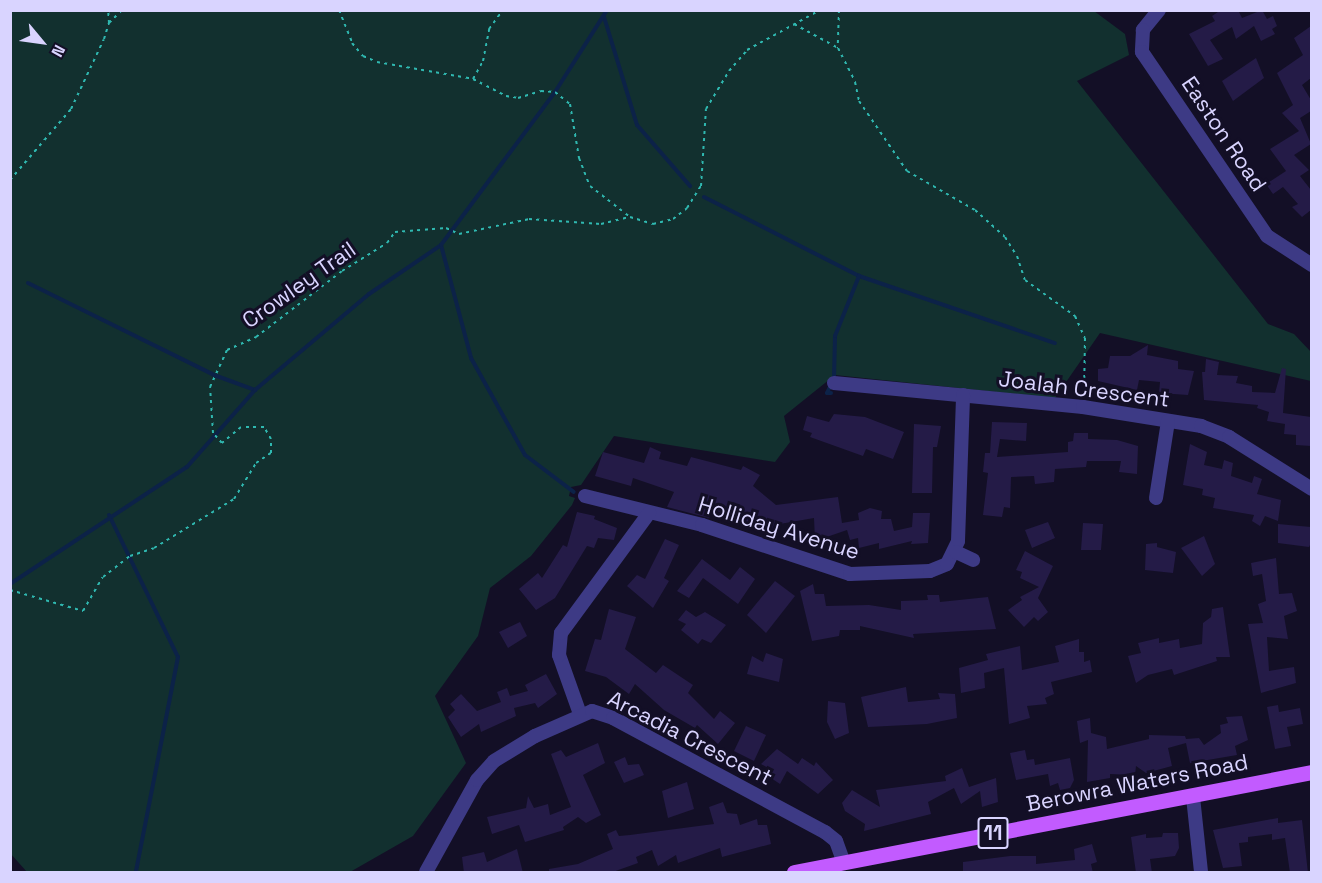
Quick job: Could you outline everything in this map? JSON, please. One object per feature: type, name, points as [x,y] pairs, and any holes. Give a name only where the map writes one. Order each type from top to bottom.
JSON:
[{"type":"main road","name":"Berowra Waters Road","points":[[794,873],[843,860],[1193,797],[1311,772]]},
{"type":"street","name":"Easton Road","points":[[1159,10],[1143,30],[1142,52],[1267,236],[1311,264]]},
{"type":"street","name":"Joalah Crescent","points":[[834,383],[1083,407],[1201,426],[1229,437],[1311,489]]},
{"type":"street","points":[[963,395],[956,552],[973,560]]},
{"type":"street","points":[[1156,498],[1168,421]]},
{"type":"street","name":"Holliday Avenue","points":[[585,496],[864,576],[930,571],[947,564],[956,552]]},
{"type":"street","points":[[580,714],[559,655],[561,633],[649,513]]},
{"type":"street","name":"Arcadia Crescent","points":[[426,873],[481,774],[501,755],[580,714],[604,713],[825,832],[836,841],[843,860]]},
{"type":"street","points":[[1193,797],[1201,873]]},
{"type":"path","points":[[108,10],[109,23]]},
{"type":"path","points":[[10,180],[71,110],[109,23],[122,10]]},
{"type":"path","points":[[339,10],[352,43],[363,56],[377,62],[473,79],[506,96],[518,98],[541,91],[555,92],[570,104],[579,158],[590,186],[630,217],[653,224],[673,219],[687,208],[701,186],[705,170],[706,109],[747,50],[820,10]]},
{"type":"path","points":[[473,79],[483,61],[489,29],[503,10]]},
{"type":"path","points":[[837,48],[839,10]]},
{"type":"path","points":[[794,24],[819,34],[837,48],[855,82],[858,101],[907,171],[975,210],[1005,237],[1017,256],[1025,280],[1075,316],[1085,338],[1083,407]]},
{"type":"path","name":"Crowley Trail","points":[[10,590],[83,611],[103,577],[130,556],[154,548],[234,499],[256,463],[271,453],[271,439],[264,427],[241,427],[222,443],[213,433],[210,387],[227,350],[256,337],[342,271],[387,243],[395,232],[446,228],[459,234],[529,219],[601,224],[630,217]]},
{"type":"green space","points":[[10,11],[1094,11],[1125,34],[1129,55],[1077,81],[1268,324],[1294,334],[1311,352],[1311,381],[1100,333],[1055,398],[835,375],[784,416],[790,442],[775,462],[614,436],[581,485],[571,487],[569,496],[575,498],[572,505],[531,556],[490,588],[478,636],[435,696],[466,763],[413,836],[350,872],[27,872],[10,853]]},
{"type":"building","points":[[1221,10],[1238,10],[1242,18],[1262,10],[1267,19],[1273,16],[1277,26],[1272,29],[1275,34],[1261,41],[1254,26],[1236,39],[1232,27],[1210,40],[1223,59],[1208,66],[1189,34],[1215,21],[1212,16]]},
{"type":"building","points":[[1311,26],[1311,78],[1302,85],[1311,100],[1311,111],[1300,118],[1311,144],[1294,155],[1309,170],[1300,176],[1311,190],[1311,210],[1302,217],[1292,207],[1298,204],[1283,187],[1273,194],[1266,184],[1286,171],[1270,149],[1299,131],[1282,113],[1293,105],[1277,73],[1303,55],[1294,38]]},
{"type":"building","points":[[1256,58],[1264,78],[1233,101],[1222,81]]},
{"type":"building","points":[[1148,345],[1147,355],[1178,361],[1178,369],[1194,371],[1188,395],[1159,393],[1160,382],[1139,380],[1137,390],[1098,381],[1098,369],[1108,368],[1110,356],[1130,356]]},
{"type":"building","points":[[1206,359],[1219,362],[1217,375],[1238,376],[1236,383],[1252,386],[1252,392],[1275,393],[1282,368],[1286,369],[1283,413],[1311,417],[1311,446],[1296,445],[1296,435],[1284,434],[1285,424],[1267,421],[1269,412],[1257,408],[1258,405],[1204,400],[1202,372],[1205,372]]},
{"type":"building","points":[[834,414],[865,417],[904,432],[893,459],[866,449],[863,456],[810,437],[812,433],[803,430],[807,416],[829,422]]},
{"type":"building","points":[[992,422],[1027,423],[1026,441],[1000,439],[997,457],[1068,452],[1068,442],[1073,441],[1074,433],[1088,433],[1088,439],[1117,440],[1138,446],[1137,474],[1119,472],[1121,461],[1087,461],[1086,467],[1055,469],[1054,482],[1035,484],[1034,476],[1011,477],[1010,508],[1004,507],[1002,517],[983,515],[988,473],[983,472],[985,453],[990,453]]},
{"type":"building","points":[[914,424],[941,426],[937,447],[933,447],[932,493],[912,493]]},
{"type":"building","points":[[1190,444],[1207,452],[1204,465],[1222,469],[1224,460],[1233,463],[1231,476],[1252,483],[1254,476],[1262,479],[1257,494],[1281,500],[1278,521],[1265,516],[1260,526],[1252,521],[1254,515],[1213,508],[1215,498],[1202,495],[1203,489],[1183,485]]},
{"type":"building","points":[[650,447],[661,452],[659,459],[687,466],[691,457],[741,470],[743,466],[760,475],[753,486],[776,505],[838,497],[842,523],[859,520],[858,513],[870,508],[882,511],[881,519],[891,519],[894,531],[912,527],[913,513],[930,513],[928,543],[911,544],[912,541],[879,549],[879,543],[859,548],[858,538],[850,540],[847,530],[815,541],[814,518],[774,525],[770,533],[715,510],[709,518],[667,507],[674,492],[633,478],[631,486],[595,476],[603,452],[644,463]]},
{"type":"building","points":[[577,512],[595,516],[594,519],[617,528],[614,540],[598,538],[594,548],[587,546],[555,598],[536,610],[519,589],[538,573],[542,578],[563,545],[567,547]]},
{"type":"building","points":[[1048,522],[1055,538],[1032,548],[1025,530]]},
{"type":"building","points":[[1083,523],[1103,524],[1101,550],[1081,550]]},
{"type":"building","points":[[1278,524],[1311,527],[1309,547],[1278,543]]},
{"type":"building","points":[[1204,536],[1215,564],[1202,576],[1181,548]]},
{"type":"building","points":[[665,539],[679,545],[664,578],[669,581],[653,608],[627,586],[637,575],[645,579]]},
{"type":"building","points":[[1157,543],[1157,547],[1176,552],[1173,573],[1145,570],[1146,544]]},
{"type":"building","points":[[1025,551],[1053,566],[1038,598],[1048,612],[1038,621],[1034,617],[1024,627],[1008,610],[1022,600],[1020,597],[1039,587],[1020,578],[1022,572],[1016,570]]},
{"type":"building","points":[[1276,558],[1279,594],[1292,593],[1297,611],[1284,616],[1288,639],[1267,637],[1269,671],[1294,667],[1296,683],[1261,693],[1248,624],[1263,623],[1258,604],[1266,601],[1262,574],[1253,576],[1251,563]]},
{"type":"building","points":[[702,559],[730,580],[740,567],[755,579],[738,604],[703,578],[689,598],[677,591]]},
{"type":"building","points":[[775,581],[795,596],[766,633],[747,615]]},
{"type":"building","points":[[813,584],[815,594],[824,594],[826,606],[869,605],[901,610],[901,601],[928,600],[927,595],[939,595],[940,602],[988,597],[996,629],[913,634],[914,638],[860,626],[860,630],[840,630],[839,636],[812,641],[800,591]]},
{"type":"building","points":[[1223,607],[1230,657],[1216,657],[1217,661],[1174,675],[1172,669],[1148,675],[1136,683],[1128,656],[1141,653],[1138,643],[1159,638],[1159,643],[1179,639],[1180,648],[1202,644],[1203,623],[1211,617],[1212,609]]},
{"type":"building","points":[[609,609],[636,617],[625,649],[656,673],[663,665],[693,685],[688,693],[714,719],[720,711],[735,723],[718,744],[697,725],[695,728],[664,710],[635,684],[629,694],[606,677],[585,671],[595,639],[601,640]]},
{"type":"building","points":[[686,610],[696,617],[705,612],[726,625],[711,643],[702,639],[698,644],[681,630],[686,624],[678,620]]},
{"type":"building","points":[[520,622],[527,636],[508,648],[499,632]]},
{"type":"building","points":[[1079,639],[1079,652],[1084,652],[1084,662],[1090,660],[1092,672],[1051,682],[1054,694],[1045,698],[1047,704],[1027,706],[1030,718],[1009,724],[1004,668],[984,673],[985,688],[961,693],[959,668],[988,660],[986,654],[1020,646],[1022,670],[1059,662],[1055,646]]},
{"type":"building","points":[[766,653],[783,659],[779,682],[747,674],[752,656],[763,662]]},
{"type":"building","points":[[546,674],[557,694],[538,708],[535,703],[514,708],[516,716],[481,732],[479,724],[461,737],[448,717],[455,710],[450,704],[461,694],[477,711],[501,702],[497,692],[507,688],[510,696],[528,691],[525,685]]},
{"type":"building","points":[[906,687],[908,702],[940,699],[938,693],[955,694],[957,718],[927,724],[868,727],[861,697]]},
{"type":"building","points":[[828,701],[845,703],[849,733],[835,739],[827,722]]},
{"type":"building","points":[[1278,705],[1279,712],[1300,708],[1303,724],[1287,727],[1291,746],[1275,749],[1267,707]]},
{"type":"building","points":[[1242,716],[1248,740],[1235,746],[1237,755],[1190,763],[1186,743],[1168,748],[1172,766],[1146,773],[1136,766],[1135,775],[1110,774],[1110,778],[1087,782],[1088,740],[1080,743],[1077,721],[1090,718],[1091,733],[1106,737],[1107,749],[1149,739],[1149,735],[1199,738],[1204,745],[1221,733],[1220,725],[1228,723],[1226,717]]},
{"type":"building","points":[[746,726],[766,735],[754,761],[734,751]]},
{"type":"building","points":[[598,743],[605,763],[583,775],[601,815],[586,823],[578,817],[563,827],[564,830],[525,842],[519,825],[492,834],[487,817],[526,808],[528,796],[534,808],[548,804],[550,815],[571,807],[551,754],[561,750],[566,757]]},
{"type":"building","points":[[777,749],[798,764],[802,758],[814,766],[816,762],[833,780],[818,794],[787,771],[780,784],[765,774],[770,769],[761,764]]},
{"type":"building","points":[[1025,750],[1027,760],[1034,759],[1035,765],[1070,758],[1074,780],[1070,788],[1060,790],[1058,783],[1050,786],[1048,774],[1016,780],[1010,753]]},
{"type":"building","points":[[625,757],[628,765],[639,764],[644,775],[624,783],[614,762]]},
{"type":"building","points":[[962,768],[969,787],[996,778],[998,802],[982,807],[980,791],[961,804],[954,788],[928,802],[931,814],[864,831],[865,824],[845,811],[842,803],[852,790],[880,807],[876,790],[946,781],[945,776]]},
{"type":"building","points":[[687,782],[694,809],[668,818],[662,791]]},
{"type":"building","points":[[723,802],[727,813],[737,814],[740,825],[757,819],[758,825],[767,825],[771,844],[722,857],[720,848],[678,863],[676,855],[658,866],[652,850],[636,857],[638,863],[610,873],[549,873],[549,869],[578,864],[613,849],[607,834],[616,830],[619,836],[714,824],[709,807]]},
{"type":"building","points":[[1278,818],[1278,823],[1302,820],[1308,873],[1290,873],[1285,838],[1272,840],[1272,834],[1248,837],[1248,842],[1239,843],[1242,866],[1223,868],[1213,830]]},
{"type":"building","points":[[1163,833],[1178,833],[1179,848],[1175,856],[1150,859],[1152,873],[1136,873],[1131,837],[1146,834],[1146,838],[1162,837]]},
{"type":"building","points":[[1092,844],[1097,862],[1091,864],[1093,873],[963,873],[963,862],[1010,856],[1036,856],[1036,864],[1075,860],[1074,849]]},
{"type":"building","points":[[517,849],[523,873],[464,873],[462,857],[484,852],[487,862]]},
{"type":"waterway","points":[[10,584],[187,467],[255,390],[369,294],[441,245],[555,92],[607,10]]},
{"type":"waterway","points":[[604,17],[637,125],[690,186]]},
{"type":"waterway","points":[[704,197],[859,276],[1055,343]]},
{"type":"waterway","points":[[441,245],[471,358],[525,455],[574,492]]},
{"type":"waterway","points":[[831,393],[827,393],[834,378],[835,336],[859,276]]},
{"type":"waterway","points":[[28,283],[214,375],[255,390]]},
{"type":"waterway","points":[[109,515],[178,657],[136,872]]}]
